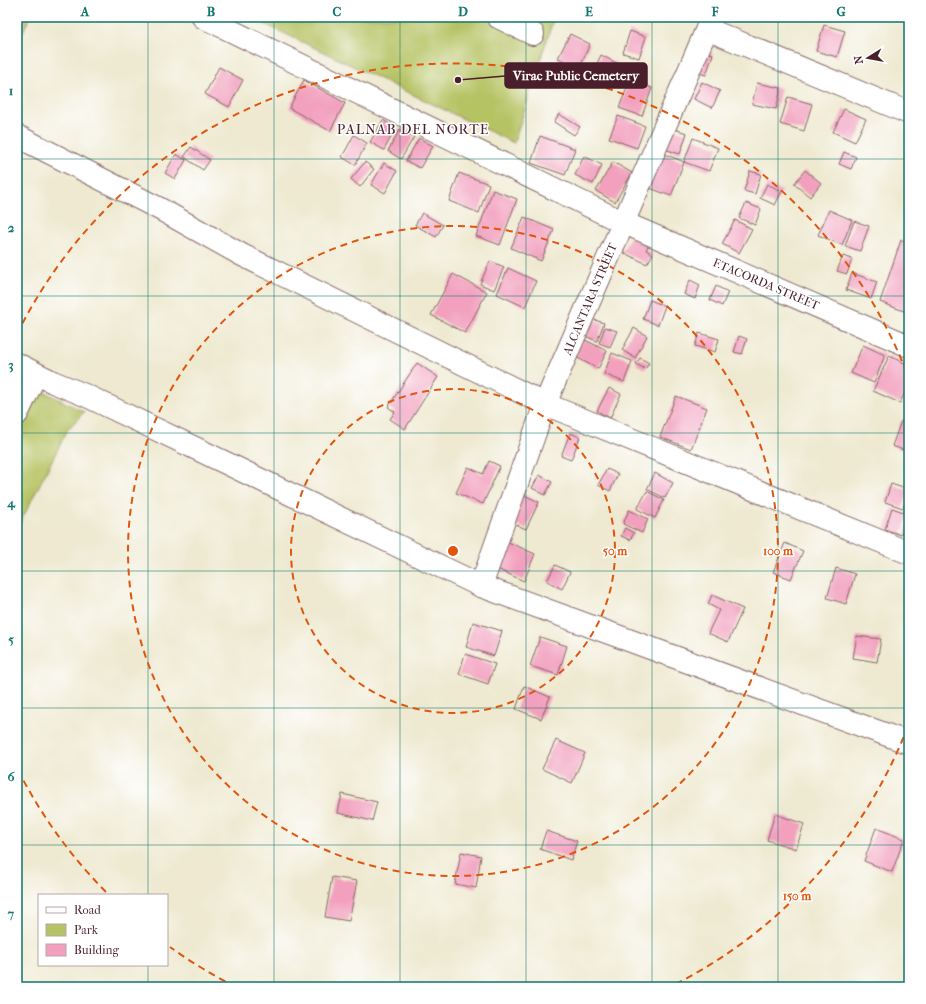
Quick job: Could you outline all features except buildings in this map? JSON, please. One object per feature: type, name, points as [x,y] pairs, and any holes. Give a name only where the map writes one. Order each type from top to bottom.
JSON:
[{"type":"street","name":"F.TACORDA STREET","points":[[203,17],[622,222],[909,346]]},
{"type":"street","points":[[498,17],[533,34]]},
{"type":"street","name":"ALCANTARA STREET","points":[[482,586],[545,404],[622,222],[710,23]]},
{"type":"street","points":[[710,23],[909,113]]},
{"type":"street","points":[[17,136],[160,209],[242,256],[545,404],[909,553]]},
{"type":"street","points":[[17,414],[27,369],[87,396],[482,586],[909,743]]},
{"type":"green space","points":[[17,17],[30,17],[17,45]]},
{"type":"green space","points":[[250,17],[554,17],[514,143]]},
{"type":"green space","points":[[17,378],[84,412],[68,429],[17,529]]},
{"type":"place","name":"Virac Public Cemetery","points":[[458,80]]},
{"type":"district","name":"PALNAB DEL NORTE","points":[[413,129]]}]
